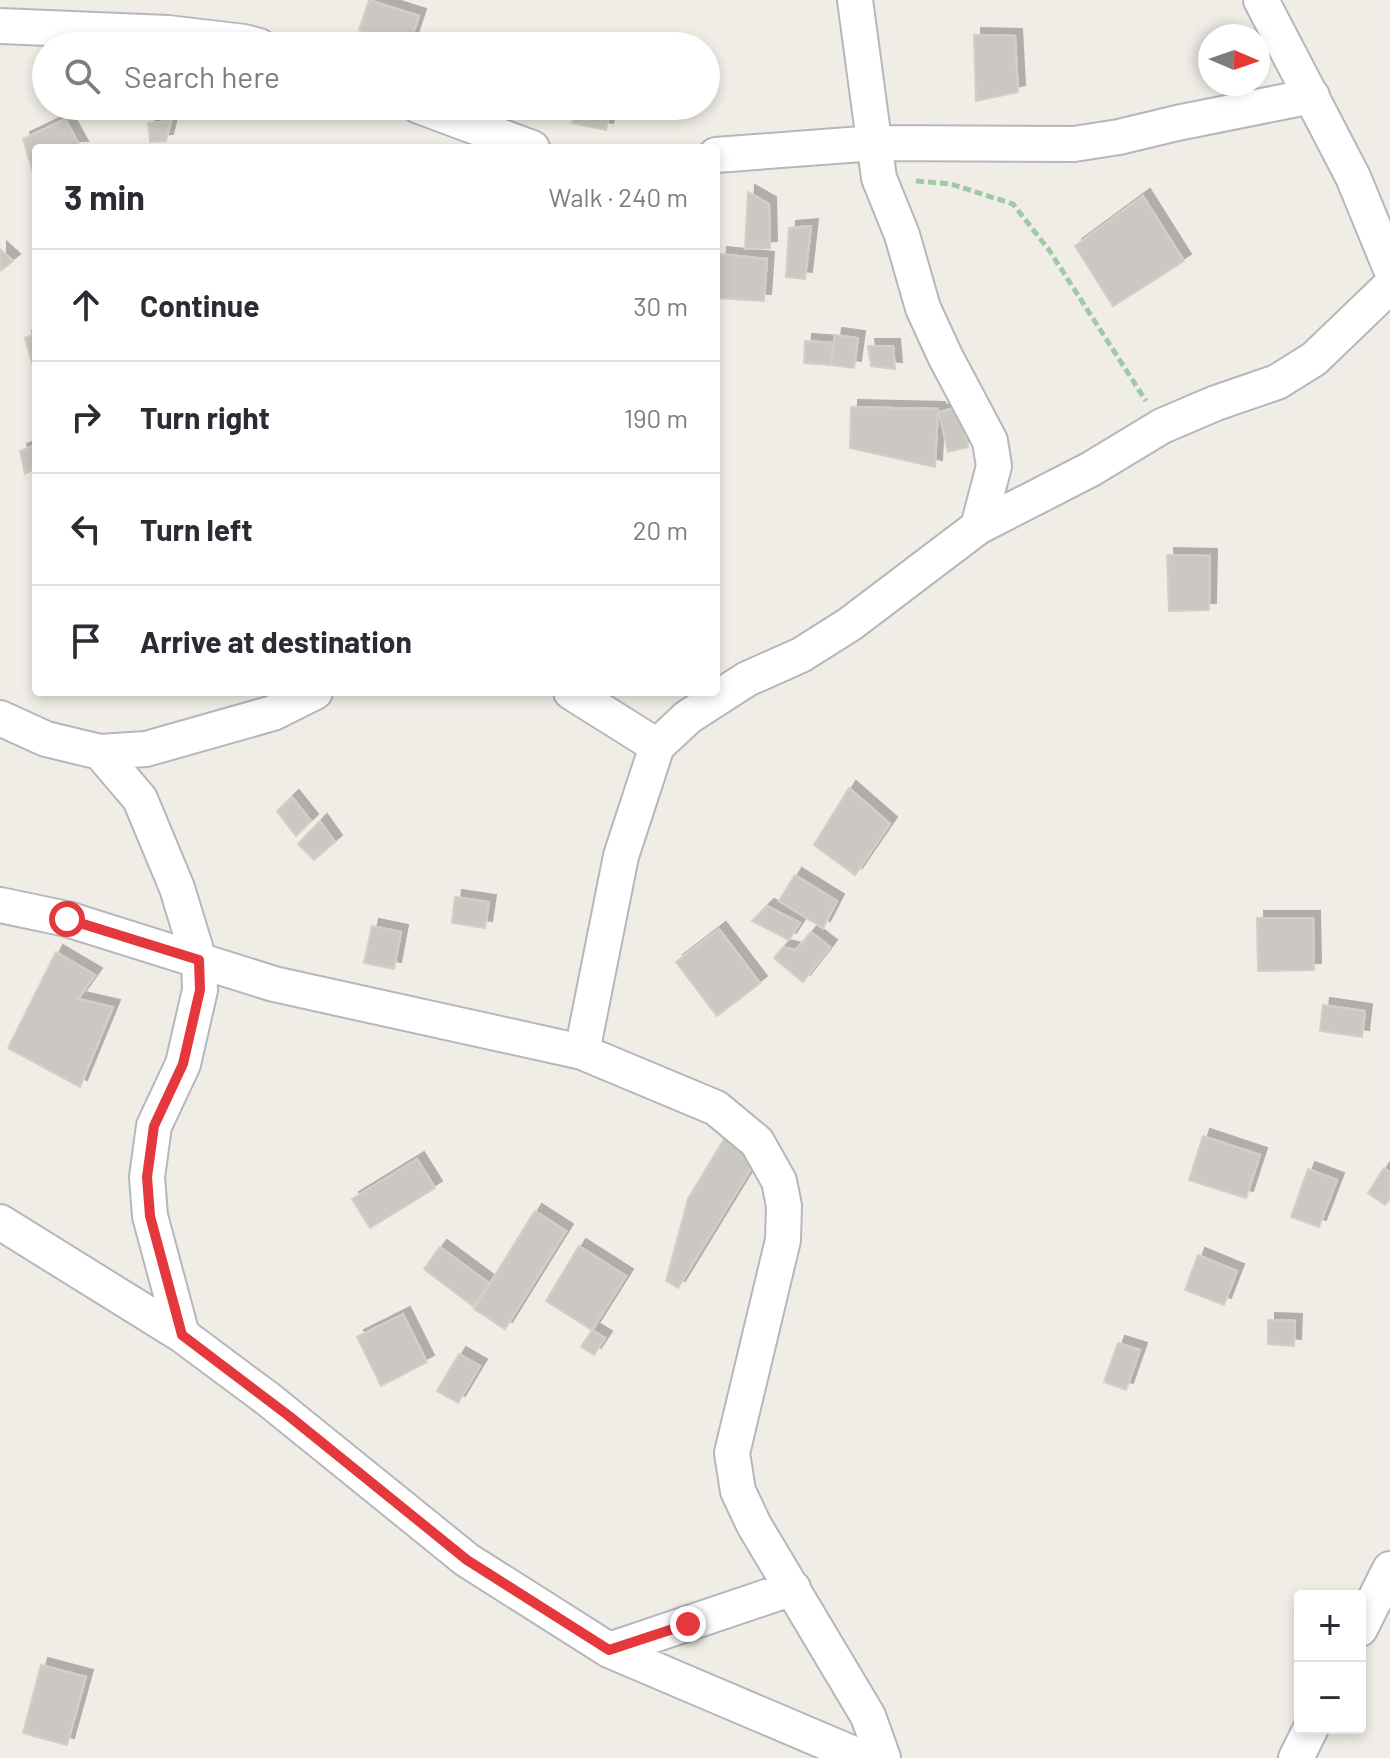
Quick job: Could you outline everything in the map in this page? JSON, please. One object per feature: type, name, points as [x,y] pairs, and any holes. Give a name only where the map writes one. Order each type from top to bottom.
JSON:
[{"type":"street","points":[[855,0],[879,178],[902,235],[923,308],[990,441],[994,466],[978,527]]},
{"type":"street","points":[[1261,0],[1353,177],[1390,267]]},
{"type":"street","points":[[0,26],[35,14],[161,32]]},
{"type":"street","points":[[720,155],[875,143],[1074,144],[1312,96]]},
{"type":"street","points":[[457,120],[521,144]]},
{"type":"street","points":[[582,1052],[621,856],[657,746],[688,717],[747,679],[801,655],[850,624],[978,527],[1091,469],[1162,426],[1277,382],[1314,359],[1390,286]]},
{"type":"street","points":[[0,718],[46,739],[100,752],[146,749],[273,713],[307,696]]},
{"type":"street","points":[[577,696],[657,746]]},
{"type":"street","points":[[100,752],[140,799],[177,888],[199,960],[200,990],[183,1064],[154,1126],[147,1177],[150,1216],[182,1335]]},
{"type":"street","points":[[0,905],[67,919],[274,984],[582,1052],[716,1108],[757,1142],[779,1181],[784,1206],[783,1240],[732,1453],[738,1491],[754,1525],[868,1716],[883,1758]]},
{"type":"street","points":[[0,1222],[182,1335],[268,1399],[467,1560],[609,1650],[863,1758]]},
{"type":"street","points":[[1366,1617],[1390,1569]]},
{"type":"street","points":[[609,1650],[793,1588]]},
{"type":"street","points":[[1296,1758],[1308,1734]]},
{"type":"path","points":[[879,178],[951,184],[1013,204],[1049,250],[1162,426]]},
{"type":"building","points":[[369,0],[419,16],[414,32],[359,30]]},
{"type":"building","points":[[974,35],[1015,36],[1018,92],[976,101]]},
{"type":"building","points":[[66,120],[79,144],[32,144],[32,169],[23,139]]},
{"type":"building","points":[[573,120],[608,120],[606,130],[572,123]]},
{"type":"building","points":[[171,121],[166,141],[150,142],[148,123]]},
{"type":"building","points":[[748,192],[769,204],[770,248],[745,249]]},
{"type":"building","points":[[1143,196],[1184,261],[1113,306],[1075,246]]},
{"type":"building","points":[[811,226],[805,279],[786,277],[789,228]]},
{"type":"building","points":[[0,249],[13,261],[0,271]]},
{"type":"building","points":[[720,254],[767,259],[764,301],[720,298]]},
{"type":"building","points":[[32,335],[32,362],[25,338]]},
{"type":"building","points":[[835,335],[858,338],[854,368],[831,365]]},
{"type":"building","points":[[805,341],[833,343],[831,365],[804,363]]},
{"type":"building","points":[[868,346],[893,346],[895,369],[871,366]]},
{"type":"building","points":[[851,407],[938,409],[935,467],[850,448]]},
{"type":"building","points":[[959,407],[968,447],[948,452],[939,412]]},
{"type":"building","points":[[32,446],[32,470],[25,474],[20,451]]},
{"type":"building","points":[[1167,555],[1210,556],[1209,610],[1169,611]]},
{"type":"building","points":[[849,788],[890,824],[855,875],[814,845]]},
{"type":"building","points":[[292,797],[311,821],[296,836],[277,811]]},
{"type":"building","points":[[320,821],[335,842],[314,860],[298,844]]},
{"type":"building","points":[[795,875],[837,901],[823,928],[779,901]]},
{"type":"building","points":[[455,897],[489,902],[485,928],[452,923]]},
{"type":"building","points":[[767,906],[800,923],[789,940],[752,921]]},
{"type":"building","points":[[1257,918],[1313,918],[1314,970],[1258,971]]},
{"type":"building","points":[[372,926],[401,932],[394,969],[364,963]]},
{"type":"building","points":[[719,929],[760,983],[717,1016],[676,962]]},
{"type":"building","points":[[811,932],[830,947],[803,982],[774,958],[783,947],[796,950]]},
{"type":"building","points":[[56,952],[95,975],[78,999],[113,1007],[80,1087],[8,1048]]},
{"type":"building","points":[[1323,1005],[1365,1011],[1362,1037],[1320,1031]]},
{"type":"building","points":[[726,1136],[758,1157],[678,1288],[666,1281],[688,1199]]},
{"type":"building","points":[[1203,1136],[1260,1155],[1246,1198],[1189,1180]]},
{"type":"building","points":[[417,1159],[435,1188],[370,1228],[352,1199]]},
{"type":"building","points":[[1384,1168],[1390,1172],[1390,1199],[1385,1205],[1368,1193]]},
{"type":"building","points":[[1308,1169],[1337,1180],[1319,1227],[1291,1217]]},
{"type":"building","points":[[535,1211],[566,1231],[505,1329],[474,1309]]},
{"type":"building","points":[[579,1246],[626,1276],[592,1330],[546,1301]]},
{"type":"building","points":[[440,1247],[490,1284],[473,1306],[424,1269]]},
{"type":"building","points":[[1198,1255],[1237,1271],[1224,1305],[1185,1290]]},
{"type":"building","points":[[403,1314],[427,1362],[381,1386],[357,1337]]},
{"type":"building","points":[[1268,1320],[1295,1321],[1294,1346],[1268,1344]]},
{"type":"building","points":[[592,1330],[605,1338],[594,1355],[581,1347]]},
{"type":"building","points":[[1118,1343],[1140,1350],[1126,1390],[1104,1382]]},
{"type":"building","points":[[459,1354],[480,1366],[458,1403],[437,1391]]},
{"type":"building","points":[[41,1665],[86,1677],[67,1745],[23,1733]]},
{"type":"route","points":[[67,919],[199,960],[200,990],[183,1064],[163,1101],[154,1126],[147,1177],[150,1216],[182,1335],[375,1483],[467,1560],[609,1650],[688,1624]]}]
